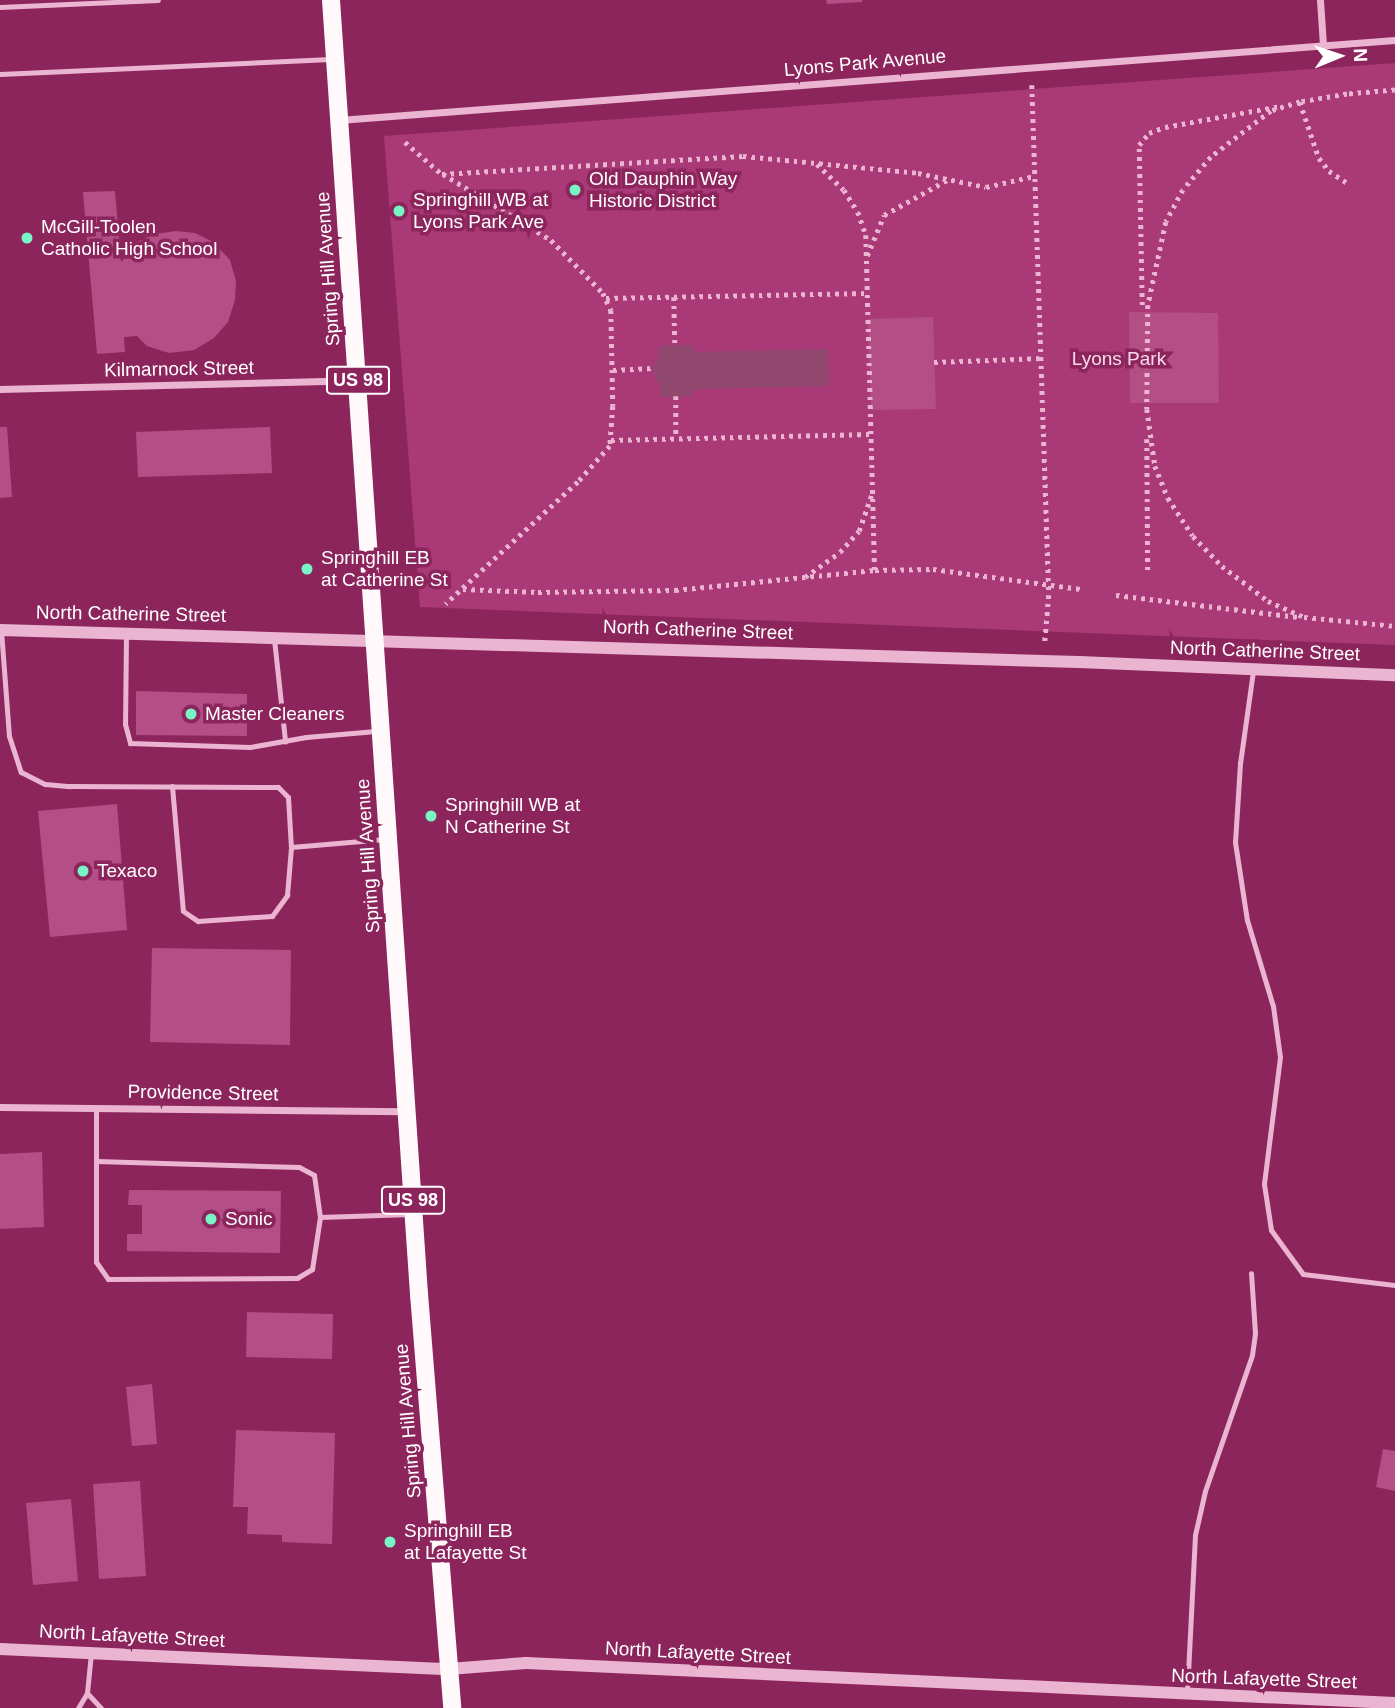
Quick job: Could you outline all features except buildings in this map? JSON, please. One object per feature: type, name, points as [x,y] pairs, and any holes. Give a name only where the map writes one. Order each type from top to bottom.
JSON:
[{"type":"main road","name":"Spring Hill Avenue","points":[[331,0],[406,1111],[452,1708]]},
{"type":"street","points":[[1320,0],[1323,45]]},
{"type":"street","name":"Lyons Park Avenue","points":[[338,121],[1395,40]]},
{"type":"street","name":"Kilmarnock Street","points":[[0,389],[358,380]]},
{"type":"street","name":"North Catherine Street","points":[[0,630],[374,639],[1395,675]]},
{"type":"street","name":"Providence Street","points":[[0,1107],[406,1111]]},
{"type":"street","name":"North Lafayette Street","points":[[0,1649],[449,1670],[526,1663],[1187,1696],[1395,1703]]},
{"type":"lane","points":[[0,7],[158,0]]},
{"type":"lane","points":[[0,74],[334,58]]},
{"type":"lane","points":[[0,630],[9,736],[21,772],[44,784],[172,786],[278,788],[288,797],[291,848],[288,895],[272,916],[198,921],[183,911],[172,786]]},
{"type":"lane","points":[[126,634],[125,724],[130,743],[250,747],[380,730]]},
{"type":"lane","points":[[274,637],[285,741]]},
{"type":"lane","points":[[1253,671],[1240,762],[1235,842],[1247,920],[1273,1006],[1280,1057],[1264,1184],[1271,1230],[1303,1274],[1395,1285]]},
{"type":"lane","points":[[291,848],[387,838]]},
{"type":"lane","points":[[96,1108],[96,1161],[96,1262],[108,1279],[297,1278],[312,1269],[320,1217],[314,1175],[299,1167],[96,1161]]},
{"type":"lane","points":[[320,1217],[414,1214]]},
{"type":"lane","points":[[1187,1696],[1195,1535],[1205,1491],[1252,1355],[1255,1333],[1251,1273]]},
{"type":"lane","points":[[78,1708],[87,1693],[91,1653]]},
{"type":"lane","points":[[87,1693],[101,1708]]},
{"type":"path","points":[[1032,89],[1049,584],[1043,661]]},
{"type":"path","points":[[1142,305],[1139,145],[1149,133],[1165,127],[1300,102],[1395,90]]},
{"type":"path","points":[[1300,102],[1319,158],[1329,171],[1349,184]]},
{"type":"path","points":[[1147,574],[1148,305],[1166,222],[1182,190],[1211,157],[1271,111],[1300,102]]},
{"type":"path","points":[[405,142],[442,174],[551,240],[585,272],[606,298],[611,310],[613,370],[610,446],[578,482],[446,604]]},
{"type":"path","points":[[442,174],[579,168],[721,156],[785,158],[918,173],[986,187],[1035,176]]},
{"type":"path","points":[[816,163],[832,175],[858,212],[866,235],[875,570]]},
{"type":"path","points":[[866,257],[884,215],[947,180]]},
{"type":"path","points":[[606,298],[868,293]]},
{"type":"path","points":[[674,297],[675,346]]},
{"type":"path","points":[[934,362],[1042,358]]},
{"type":"path","points":[[613,370],[653,368]]},
{"type":"path","points":[[676,396],[676,438]]},
{"type":"path","points":[[1147,428],[1155,466],[1168,498],[1193,536],[1222,566],[1268,601],[1304,617]]},
{"type":"path","points":[[611,440],[871,434]]},
{"type":"path","points":[[805,578],[840,552],[859,531],[873,492]]},
{"type":"path","points":[[463,589],[635,592],[875,570],[933,569],[1081,589]]},
{"type":"path","points":[[1116,595],[1395,626]]},
{"type":"green space","name":"Lyons Park","points":[[1395,63],[1395,645],[420,607],[384,136]]},
{"type":"shaded area","points":[[693,345],[694,352],[828,349],[829,386],[694,389],[693,396],[660,397],[660,384],[655,379],[653,366],[659,358],[659,346]]},
{"type":"place","name":"Old Dauphin Way Historic District","points":[[575,190]]},
{"type":"place","name":"Springhill WB at Lyons Park Ave","points":[[399,211]]},
{"type":"place","name":"McGill-Toolen Catholic High School","points":[[27,238]]},
{"type":"place","name":"Springhill EB at Catherine St","points":[[307,569]]},
{"type":"place","name":"Master Cleaners","points":[[191,714]]},
{"type":"place","name":"Springhill WB at N Catherine St","points":[[431,816]]},
{"type":"place","name":"Texaco","points":[[83,871]]},
{"type":"place","name":"Sonic","points":[[211,1219]]},
{"type":"place","name":"Springhill EB at Lafayette St","points":[[390,1542]]}]
